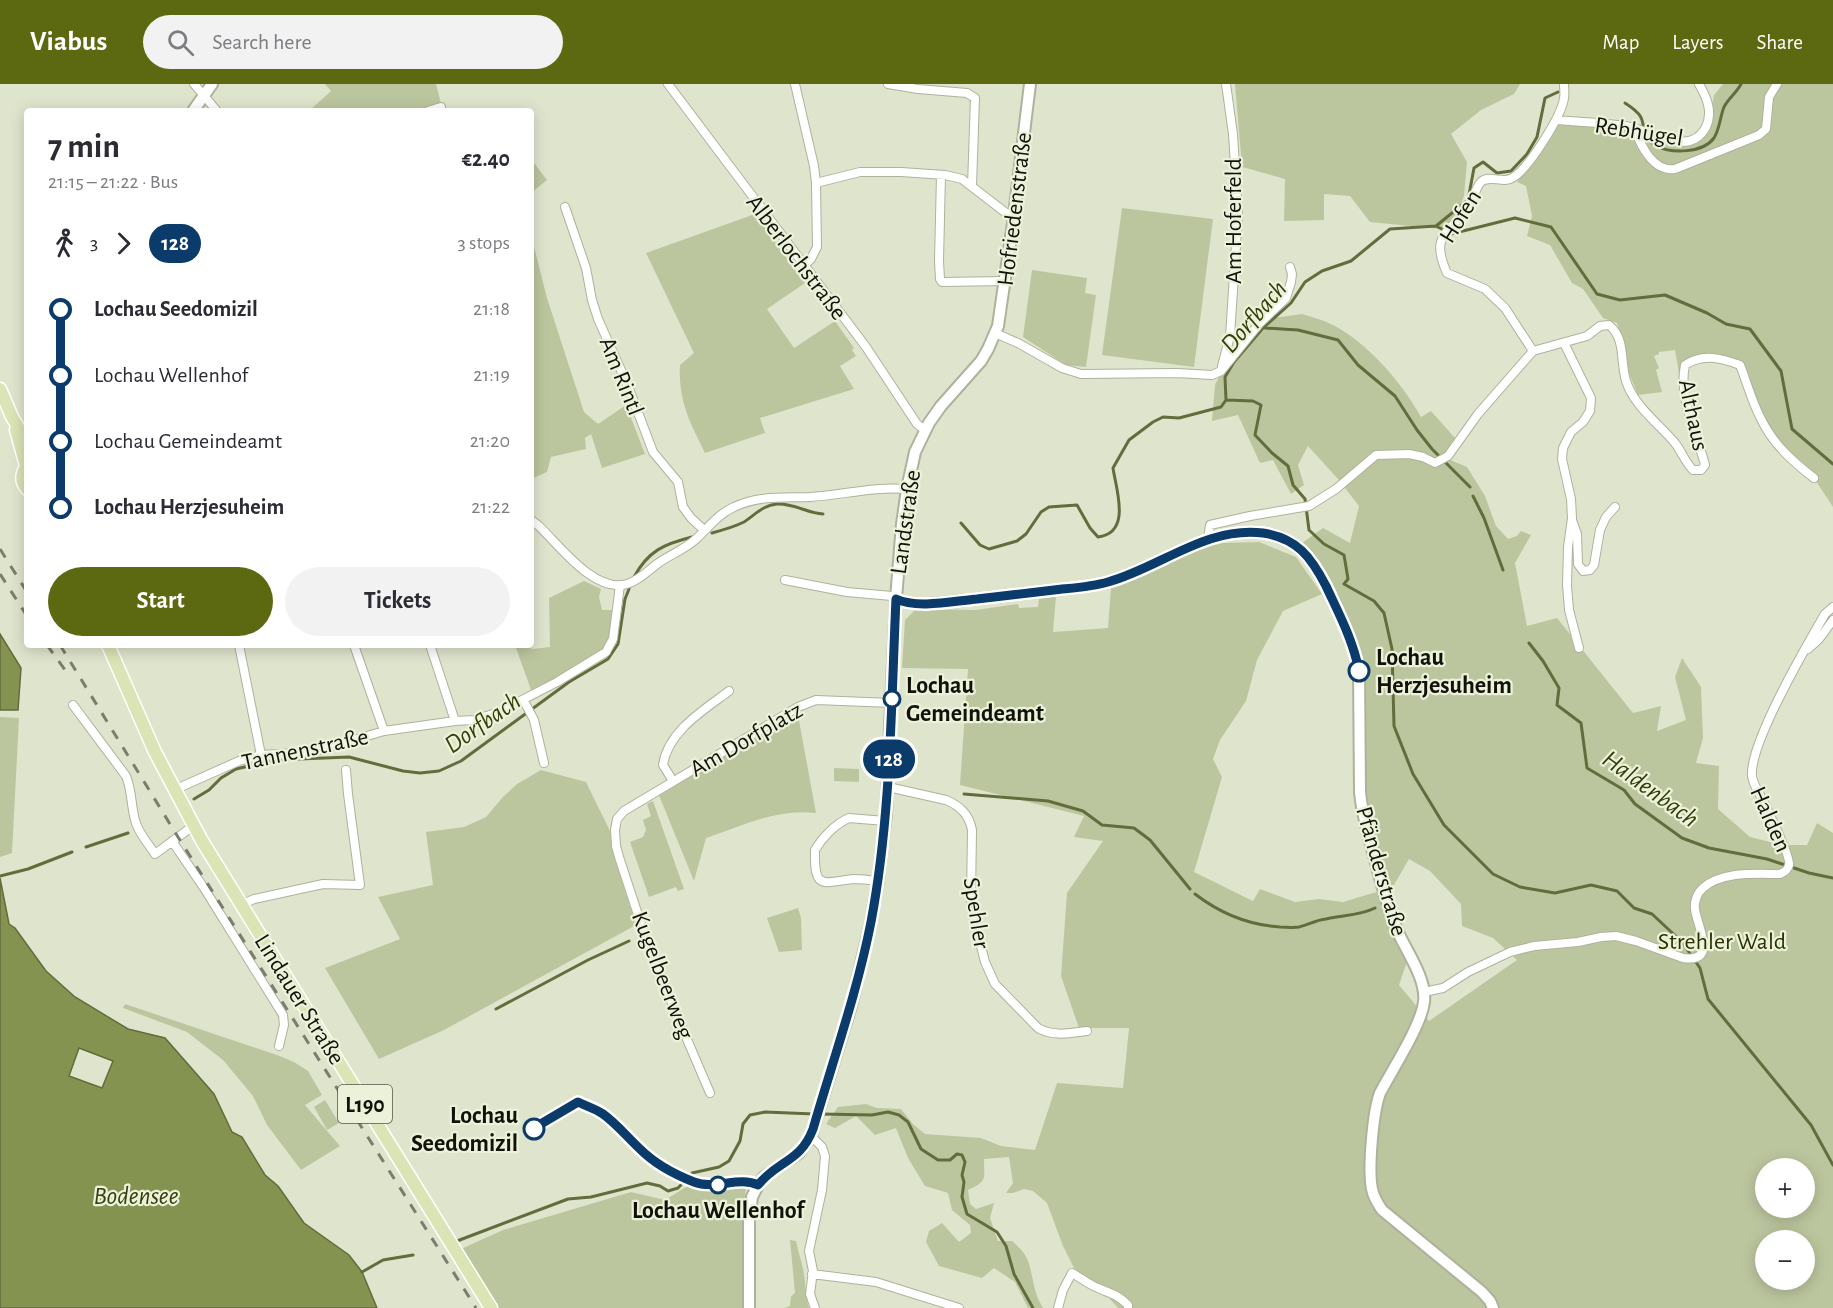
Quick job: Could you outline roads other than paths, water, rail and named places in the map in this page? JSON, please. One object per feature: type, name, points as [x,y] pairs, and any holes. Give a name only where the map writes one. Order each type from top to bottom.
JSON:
[{"type":"main road","points":[[0,389],[12,417],[24,459]]},
{"type":"main road","points":[[12,417],[24,437]]},
{"type":"main road","name":"Lindauer Straße","points":[[109,648],[155,752],[193,826],[490,1308]]},
{"type":"street","points":[[194,84],[214,108]]},
{"type":"street","points":[[195,108],[212,84]]},
{"type":"street","name":"Alberlochstraße","points":[[668,84],[866,347],[917,424],[925,430]]},
{"type":"street","points":[[795,84],[816,183],[817,247],[811,259],[804,266]]},
{"type":"street","points":[[888,84],[968,93],[975,98],[972,186]]},
{"type":"street","name":"Hofriedenstraße","points":[[962,383],[981,361],[995,333],[1000,314],[1030,84]]},
{"type":"street","name":"Am Hoferfeld","points":[[1221,371],[1230,336],[1238,214],[1233,134],[1226,84]]},
{"type":"street","name":"Hofen","points":[[1533,351],[1505,308],[1492,295],[1485,289],[1447,273],[1439,249],[1443,235],[1472,203],[1482,182],[1487,179],[1504,181],[1521,172],[1557,120],[1564,98],[1564,84]]},
{"type":"street","name":"Rebhügel","points":[[1557,120],[1642,130],[1679,142],[1688,141],[1696,138],[1704,130],[1710,113],[1706,96],[1699,84]]},
{"type":"street","points":[[1642,130],[1639,142],[1654,162],[1663,169],[1675,169],[1759,135],[1766,129],[1768,97],[1777,84]]},
{"type":"street","points":[[816,183],[860,172],[941,175],[962,179],[1006,213],[1014,214]]},
{"type":"street","points":[[941,175],[940,279],[942,282],[1005,281]]},
{"type":"street","name":"Am Rintl","points":[[566,207],[586,268],[598,319],[628,386],[653,452],[678,482],[683,507],[691,519],[704,530]]},
{"type":"street","points":[[995,333],[1062,368],[1081,374],[1212,375],[1221,371],[1259,324],[1286,298],[1291,282],[1290,267]]},
{"type":"street","name":"Althaus","points":[[1533,351],[1587,336],[1600,326],[1609,325],[1616,331],[1626,382],[1634,397],[1677,445],[1686,463],[1693,470],[1701,470],[1705,465],[1683,386],[1685,365],[1692,360],[1711,356],[1740,366],[1761,419],[1776,443],[1794,463],[1815,478]]},
{"type":"street","points":[[1564,343],[1591,398],[1590,411],[1583,422],[1571,432],[1563,448],[1562,459],[1571,499],[1572,518],[1568,548],[1569,610],[1579,648]]},
{"type":"street","points":[[1208,539],[1210,525],[1306,507],[1336,489],[1376,455],[1409,454],[1435,463],[1448,456],[1478,414],[1533,351]]},
{"type":"street","name":"Landstraße","points":[[758,1185],[767,1174],[799,1153],[811,1136],[852,1000],[871,922],[885,821],[896,599],[907,489],[915,452],[925,430],[941,406],[962,383]]},
{"type":"street","points":[[534,522],[589,575],[608,583],[627,585],[696,539],[719,516],[732,508],[764,497],[811,497],[907,489]]},
{"type":"street","points":[[1572,518],[1576,534],[1578,564],[1583,571],[1590,570],[1594,565],[1600,530],[1606,517],[1615,507]]},
{"type":"street","name":"Pfänderstraße","points":[[896,599],[908,603],[944,602],[1092,586],[1121,578],[1208,539],[1232,533],[1253,532],[1274,535],[1298,546],[1322,579],[1350,636],[1356,654],[1359,671],[1362,810],[1396,929],[1424,992]]},
{"type":"street","points":[[785,580],[847,592],[892,596],[896,599]]},
{"type":"street","name":"Tannenstraße","points":[[174,790],[240,761],[261,755],[313,752],[384,731],[485,718],[528,707],[606,652],[613,639],[620,585]]},
{"type":"street","name":"Halden","points":[[1424,992],[1443,988],[1468,972],[1510,952],[1534,946],[1578,942],[1600,936],[1636,940],[1683,958],[1697,957],[1703,952],[1704,940],[1695,908],[1697,895],[1704,887],[1714,881],[1734,876],[1780,873],[1786,871],[1790,863],[1752,776],[1760,743],[1786,686],[1825,614],[1833,607]]},
{"type":"street","name":"Halden","points":[[1804,652],[1819,639],[1833,620]]},
{"type":"street","points":[[240,648],[261,755]]},
{"type":"street","points":[[355,648],[384,731]]},
{"type":"street","points":[[431,648],[455,721]]},
{"type":"street","name":"Am Dorfplatz","points":[[673,780],[663,765],[671,742],[705,708],[729,691]]},
{"type":"street","name":"Am Dorfplatz","points":[[619,857],[616,838],[617,819],[624,811],[789,712],[816,700],[892,703]]},
{"type":"street","points":[[73,705],[126,776],[138,829],[155,854],[193,826]]},
{"type":"street","points":[[528,707],[534,720],[544,763]]},
{"type":"street","name":"Lindauer Straße","points":[[241,905],[254,899],[323,884],[360,885],[346,770]]},
{"type":"street","name":"Spehler","points":[[888,787],[946,800],[954,803],[964,812],[971,823],[972,830],[970,885],[973,915],[985,962],[995,984],[1038,1028],[1056,1034],[1088,1031]]},
{"type":"street","points":[[878,881],[856,879],[823,883],[819,880],[815,850],[843,820],[849,818],[885,821]]},
{"type":"street","points":[[172,841],[283,1015],[284,1025],[279,1046]]},
{"type":"street","name":"Kugelbeerweg","points":[[619,857],[642,927],[710,1093]]},
{"type":"street","points":[[1424,992],[1423,1010],[1376,1104],[1371,1175],[1373,1193],[1382,1210],[1482,1292],[1493,1308]]},
{"type":"street","points":[[811,1136],[822,1147],[825,1156],[822,1190],[809,1251],[812,1274],[810,1294],[815,1308]]},
{"type":"street","points":[[689,1180],[706,1185],[750,1182],[758,1185],[752,1197],[749,1212],[749,1308]]},
{"type":"street","points":[[1058,1308],[1063,1290],[1072,1273],[1097,1288],[1122,1298],[1128,1308]]},
{"type":"street","points":[[812,1274],[876,1282],[958,1308]]},
{"type":"water","points":[[0,634],[21,668],[18,710],[0,710]]},
{"type":"water","name":"Bodensee","points":[[0,878],[9,924],[15,928],[46,971],[75,997],[128,1029],[165,1038],[214,1094],[232,1132],[242,1137],[265,1175],[278,1186],[304,1223],[349,1255],[362,1272],[377,1308],[0,1308]],"holes":[[[79,1048],[113,1061],[102,1088],[69,1076]]]},
{"type":"waterway","name":"Dorfbach","points":[[1625,103],[1641,117],[1645,138],[1663,149],[1687,151],[1703,147],[1714,138],[1724,107],[1741,84]]},
{"type":"waterway","name":"Dorfbach","points":[[961,523],[980,545],[989,549],[1017,541],[1026,534],[1041,512],[1049,507],[1077,505],[1098,537],[1109,534],[1115,527],[1119,509],[1113,468],[1129,440],[1163,417],[1179,418],[1221,407],[1226,400],[1225,377],[1234,362],[1263,328],[1291,303],[1305,282],[1322,271],[1351,261],[1390,229],[1436,226],[1468,200],[1474,168],[1483,162],[1497,173],[1511,171],[1527,154],[1537,137],[1545,98],[1558,92]]},
{"type":"waterway","points":[[1436,226],[1451,234],[1515,218],[1551,227],[1597,294],[1620,300],[1665,295],[1726,324],[1750,329],[1781,371],[1792,429],[1833,464]]},
{"type":"waterway","name":"Haldenbach","points":[[1265,328],[1298,330],[1338,340],[1358,365],[1395,396],[1432,449],[1470,487]]},
{"type":"waterway","points":[[1226,400],[1253,401],[1261,405],[1255,435],[1288,466],[1293,485],[1305,499],[1309,530],[1324,544],[1344,555],[1348,579],[1344,584],[1374,601],[1384,613],[1392,649],[1394,726],[1413,774],[1444,825],[1493,874],[1520,887],[1555,893],[1591,885],[1617,891],[1634,908],[1652,914],[1682,942],[1700,968],[1708,999],[1811,1125],[1833,1165]]},
{"type":"waterway","name":"Haldenbach","points":[[1473,496],[1484,518],[1503,570]]},
{"type":"waterway","name":"Dorfbach","points":[[712,533],[740,524],[763,508],[777,504],[823,514]]},
{"type":"waterway","name":"Dorfbach","points":[[634,577],[645,561],[658,550],[692,537]]},
{"type":"waterway","name":"Dorfbach","points":[[194,799],[236,769],[275,760],[349,757],[420,773],[439,771],[461,761],[569,682],[608,659],[618,644],[625,599],[629,589]]},
{"type":"waterway","name":"Haldenbach","points":[[1529,643],[1559,688],[1557,705],[1581,723],[1587,768],[1624,790],[1635,804],[1682,838],[1709,848],[1767,859],[1809,873],[1833,878]]},
{"type":"waterway","points":[[964,794],[1048,801],[1083,811],[1102,825],[1134,828],[1150,840],[1190,889]]},
{"type":"waterway","name":"Dorfbach","points":[[86,847],[128,833]]},
{"type":"waterway","name":"Dorfbach","points":[[0,876],[28,869],[72,852]]},
{"type":"waterway","points":[[1195,894],[1235,917],[1257,924],[1280,927],[1299,927],[1319,920],[1357,914],[1375,908]]},
{"type":"waterway","points":[[496,1009],[629,941]]},
{"type":"waterway","points":[[457,1241],[568,1199],[591,1197],[647,1183],[660,1186],[668,1191],[678,1188],[692,1173],[719,1167],[729,1161],[740,1141],[743,1124],[750,1115],[765,1112],[814,1114]]},
{"type":"waterway","points":[[821,1114],[872,1115],[888,1112],[899,1115],[908,1122],[921,1149],[938,1160],[950,1160],[957,1154],[962,1155],[965,1162],[962,1175],[964,1182],[962,1197],[967,1214],[997,1232],[1006,1246],[1014,1274],[1033,1308]]},
{"type":"waterway","points":[[362,1272],[383,1260],[413,1255]]},
{"type":"railway","points":[[0,549],[24,587]]},
{"type":"railway","points":[[0,574],[24,611]]},
{"type":"railway","points":[[49,648],[68,674]]},
{"type":"railway","points":[[62,648],[178,837],[476,1308]]},
{"type":"place","name":"Lochau Herzjesuheim","points":[[1359,671]]},
{"type":"place","name":"Lochau Gemeindeamt","points":[[892,699]]},
{"type":"place","name":"Lochau Seedomizil","points":[[534,1129]]},
{"type":"place","name":"Lochau Wellenhof","points":[[718,1185]]},
{"type":"park label","name":"Strehler Wald","points":[[1722,941]]}]
